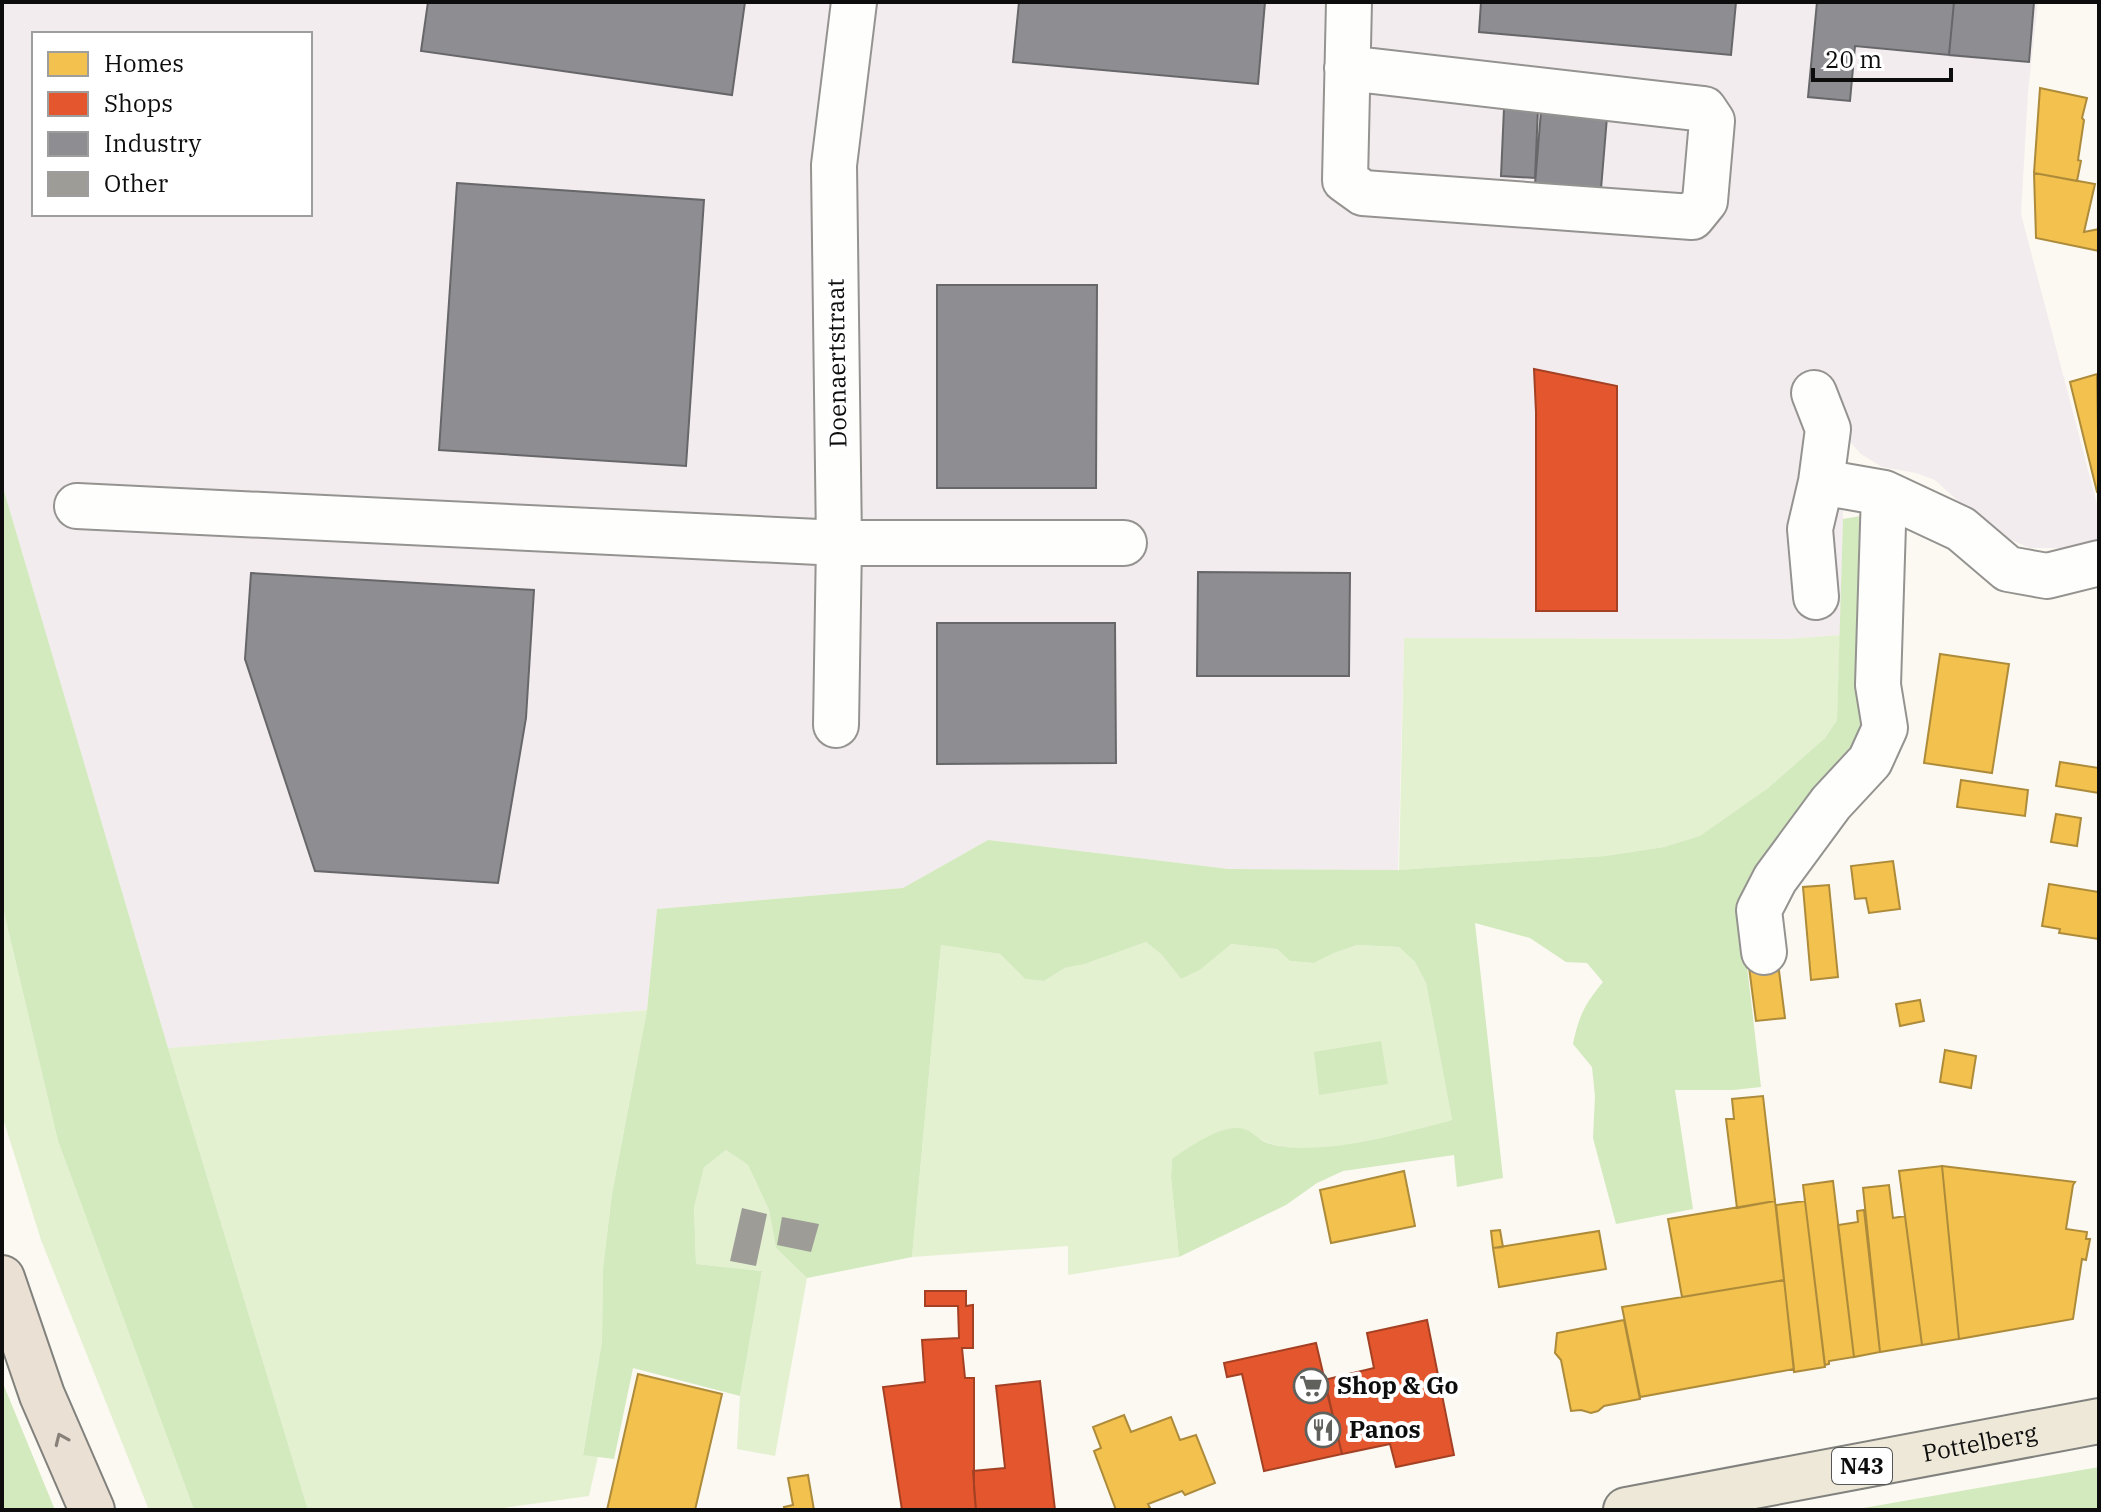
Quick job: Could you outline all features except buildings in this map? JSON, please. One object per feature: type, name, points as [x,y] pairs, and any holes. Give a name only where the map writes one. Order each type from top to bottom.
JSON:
[{"type":"highway","points":[[2,1278],[42,1395],[92,1510]]},
{"type":"main road","name":"Pottelberg","points":[[1626,1510],[2099,1421]]},
{"type":"street","name":"Doenaertstraat","points":[[836,725],[839,543],[834,165],[854,2]]},
{"type":"street","points":[[1347,68],[1704,109],[1712,121],[1705,201],[1692,217],[1363,193],[1345,180],[1347,68],[1349,2]]},
{"type":"street","points":[[1814,393],[1828,429],[1821,482],[1810,529],[1816,597]]},
{"type":"street","points":[[1821,482],[1884,493],[1961,529],[2008,569],[2047,576],[2099,563]]},
{"type":"street","points":[[1764,952],[1759,910],[1775,879],[1831,803],[1870,761],[1885,728],[1878,685],[1884,493]]},
{"type":"street","points":[[77,506],[839,543],[1124,543]]},
{"type":"shaded area","points":[[2,2],[2038,2],[2028,92],[2021,214],[2099,512],[2099,541],[2064,548],[2030,548],[1992,532],[1935,480],[1882,467],[1861,454],[1841,432],[1843,519],[1840,635],[1787,639],[1404,638],[1398,870],[1229,869],[988,840],[903,888],[657,909],[647,1010],[168,1048],[2,484]]},
{"type":"green space","points":[[2,484],[308,1510],[194,1510],[58,1141],[2,904]]},
{"type":"green space","points":[[1861,516],[1868,716],[1859,749],[1739,897],[1761,1087],[1675,1090],[1693,1209],[1616,1224],[1593,1138],[1595,1096],[1592,1067],[1573,1044],[1584,1010],[1603,982],[1587,963],[1566,962],[1530,938],[1475,923],[1503,1178],[1457,1187],[1454,1155],[1343,1171],[1317,1183],[1286,1205],[1179,1257],[1172,1159],[1206,1137],[1235,1128],[1247,1130],[1273,1145],[1321,1147],[1378,1139],[1452,1120],[1426,983],[1415,962],[1399,947],[1357,945],[1314,963],[1290,961],[1277,949],[1231,944],[1201,969],[1181,979],[1162,955],[1146,942],[1065,968],[1044,981],[1025,979],[1000,954],[941,945],[912,1257],[807,1278],[776,1248],[769,1210],[748,1165],[726,1150],[704,1167],[694,1208],[696,1264],[762,1271],[740,1396],[633,1368],[614,1459],[583,1455],[602,1341],[603,1268],[612,1193],[647,1010],[657,909],[903,888],[988,840],[1229,869],[1398,870],[1605,856],[1664,847],[1700,836],[1768,788],[1825,738],[1837,720],[1843,519]]},
{"type":"green space","points":[[1840,635],[1837,720],[1825,738],[1768,788],[1701,836],[1664,847],[1605,856],[1399,870],[1404,638],[1787,639]]},
{"type":"green space","points":[[2,904],[58,1141],[194,1510],[149,1510],[41,1240],[2,1115]]},
{"type":"green space","points":[[1146,942],[1162,955],[1181,979],[1231,944],[1277,949],[1290,961],[1314,963],[1357,945],[1399,947],[1415,962],[1426,983],[1452,1120],[1359,1143],[1309,1149],[1266,1142],[1244,1129],[1172,1159],[1179,1257],[1068,1275],[1068,1246],[912,1257],[941,945],[1000,954],[1025,979],[1044,981],[1065,968]]},
{"type":"green space","points":[[647,1010],[612,1192],[603,1268],[602,1341],[583,1454],[598,1456],[589,1496],[488,1510],[308,1510],[168,1048]]},
{"type":"green space","points":[[1381,1041],[1388,1084],[1319,1095],[1314,1052]]},
{"type":"green space","points":[[726,1150],[748,1165],[769,1210],[776,1248],[807,1278],[775,1456],[737,1449],[740,1396],[762,1271],[696,1264],[694,1208],[704,1166]]},
{"type":"green space","points":[[2,1381],[55,1510],[2,1510]]},
{"type":"green space","points":[[2099,1467],[2099,1510],[1852,1510]]},
{"type":"place","name":"Shop & Go","points":[[1311,1386]]},
{"type":"place","name":"Panos","points":[[1323,1430]]}]
